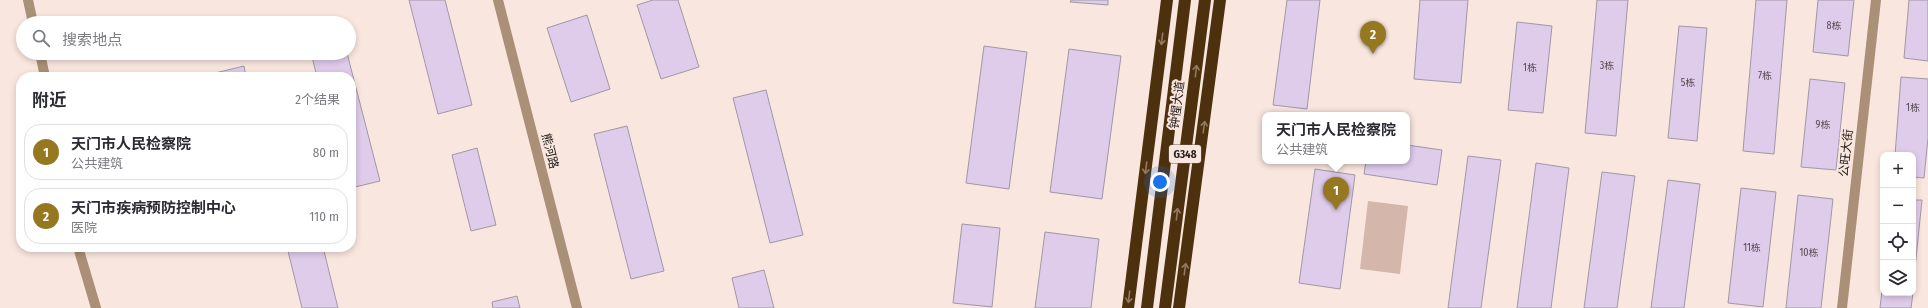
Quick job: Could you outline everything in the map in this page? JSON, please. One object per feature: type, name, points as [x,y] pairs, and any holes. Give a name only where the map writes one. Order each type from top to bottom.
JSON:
[{"type":"highway","points":[[1128,308],[1167,0]]},
{"type":"highway","name":"钟惺大道","points":[[1147,308],[1185,0]]},
{"type":"highway","name":"钟惺大道","points":[[1165,308],[1205,0]]},
{"type":"highway","points":[[1179,308],[1220,0]]},
{"type":"street","points":[[28,0],[31,16]]},
{"type":"street","name":"熊河路","points":[[498,0],[576,308]]},
{"type":"street","name":"公旺大街","points":[[1842,308],[1876,0]]},
{"type":"street","points":[[42,60],[45,72]]},
{"type":"street","points":[[79,252],[96,308]]},
{"type":"shaded area","points":[[1368,201],[1408,206],[1400,274],[1360,269]]},
{"type":"building","points":[[409,0],[445,0],[472,105],[438,114]]},
{"type":"building","points":[[653,0],[678,0],[699,67],[661,79],[637,5]]},
{"type":"building","points":[[1071,0],[1108,0],[1108,5],[1070,2]]},
{"type":"building","points":[[1287,0],[1320,0],[1307,109],[1273,105]]},
{"type":"building","points":[[1420,0],[1468,0],[1461,83],[1414,79]]},
{"type":"building","points":[[1597,0],[1628,0],[1616,136],[1585,133]]},
{"type":"building","points":[[1756,0],[1787,0],[1774,154],[1743,151]]},
{"type":"building","points":[[1818,0],[1854,0],[1848,56],[1813,52]]},
{"type":"building","points":[[1909,0],[1928,0],[1928,61],[1904,58]]},
{"type":"building","points":[[587,15],[610,89],[571,102],[547,28]]},
{"type":"building","points":[[1517,22],[1552,26],[1543,113],[1508,110]]},
{"type":"building","points":[[1679,26],[1707,28],[1697,141],[1668,138]]},
{"type":"building","points":[[984,46],[1027,52],[1009,189],[966,183]]},
{"type":"building","points":[[1069,49],[1121,56],[1102,199],[1050,192]]},
{"type":"building","points":[[313,60],[349,60],[352,72],[316,72]]},
{"type":"building","points":[[244,66],[245,72],[219,72]]},
{"type":"building","points":[[1901,77],[1928,79],[1928,138],[1924,178],[1916,177],[1916,152],[1895,152]]},
{"type":"building","points":[[1810,79],[1845,83],[1836,170],[1801,167]]},
{"type":"building","points":[[356,88],[380,181],[356,187]]},
{"type":"building","points":[[766,90],[803,235],[770,243],[733,98]]},
{"type":"building","points":[[627,126],[664,271],[631,279],[594,134]]},
{"type":"building","points":[[1410,145],[1442,150],[1437,185],[1364,174],[1366,164],[1410,164]]},
{"type":"building","points":[[477,148],[496,225],[471,231],[452,155]]},
{"type":"building","points":[[1468,156],[1501,160],[1481,308],[1448,308]]},
{"type":"building","points":[[1536,163],[1569,168],[1551,308],[1517,308]]},
{"type":"building","points":[[1315,169],[1355,175],[1340,289],[1299,283]]},
{"type":"building","points":[[1602,172],[1635,176],[1617,308],[1584,308]]},
{"type":"building","points":[[1668,180],[1700,184],[1684,308],[1651,308]]},
{"type":"building","points":[[1741,188],[1776,192],[1763,307],[1728,303]]},
{"type":"building","points":[[1798,195],[1833,199],[1821,308],[1786,308]]},
{"type":"building","points":[[1916,200],[1922,200],[1916,259]]},
{"type":"building","points":[[962,224],[1000,228],[992,307],[953,303]]},
{"type":"building","points":[[1045,232],[1099,239],[1091,308],[1035,308]]},
{"type":"building","points":[[288,252],[324,252],[338,308],[302,308]]},
{"type":"building","points":[[764,270],[774,308],[739,308],[732,278]]},
{"type":"building","points":[[517,296],[520,308],[493,308],[492,302]]},
{"type":"building","points":[[1881,296],[1913,296],[1911,308],[1880,308]]},
{"type":"place","name":"天门市疾病预防控制中心","points":[[1373,54]]},
{"type":"place","name":"天门市人民检察院","points":[[1336,210]]}]
